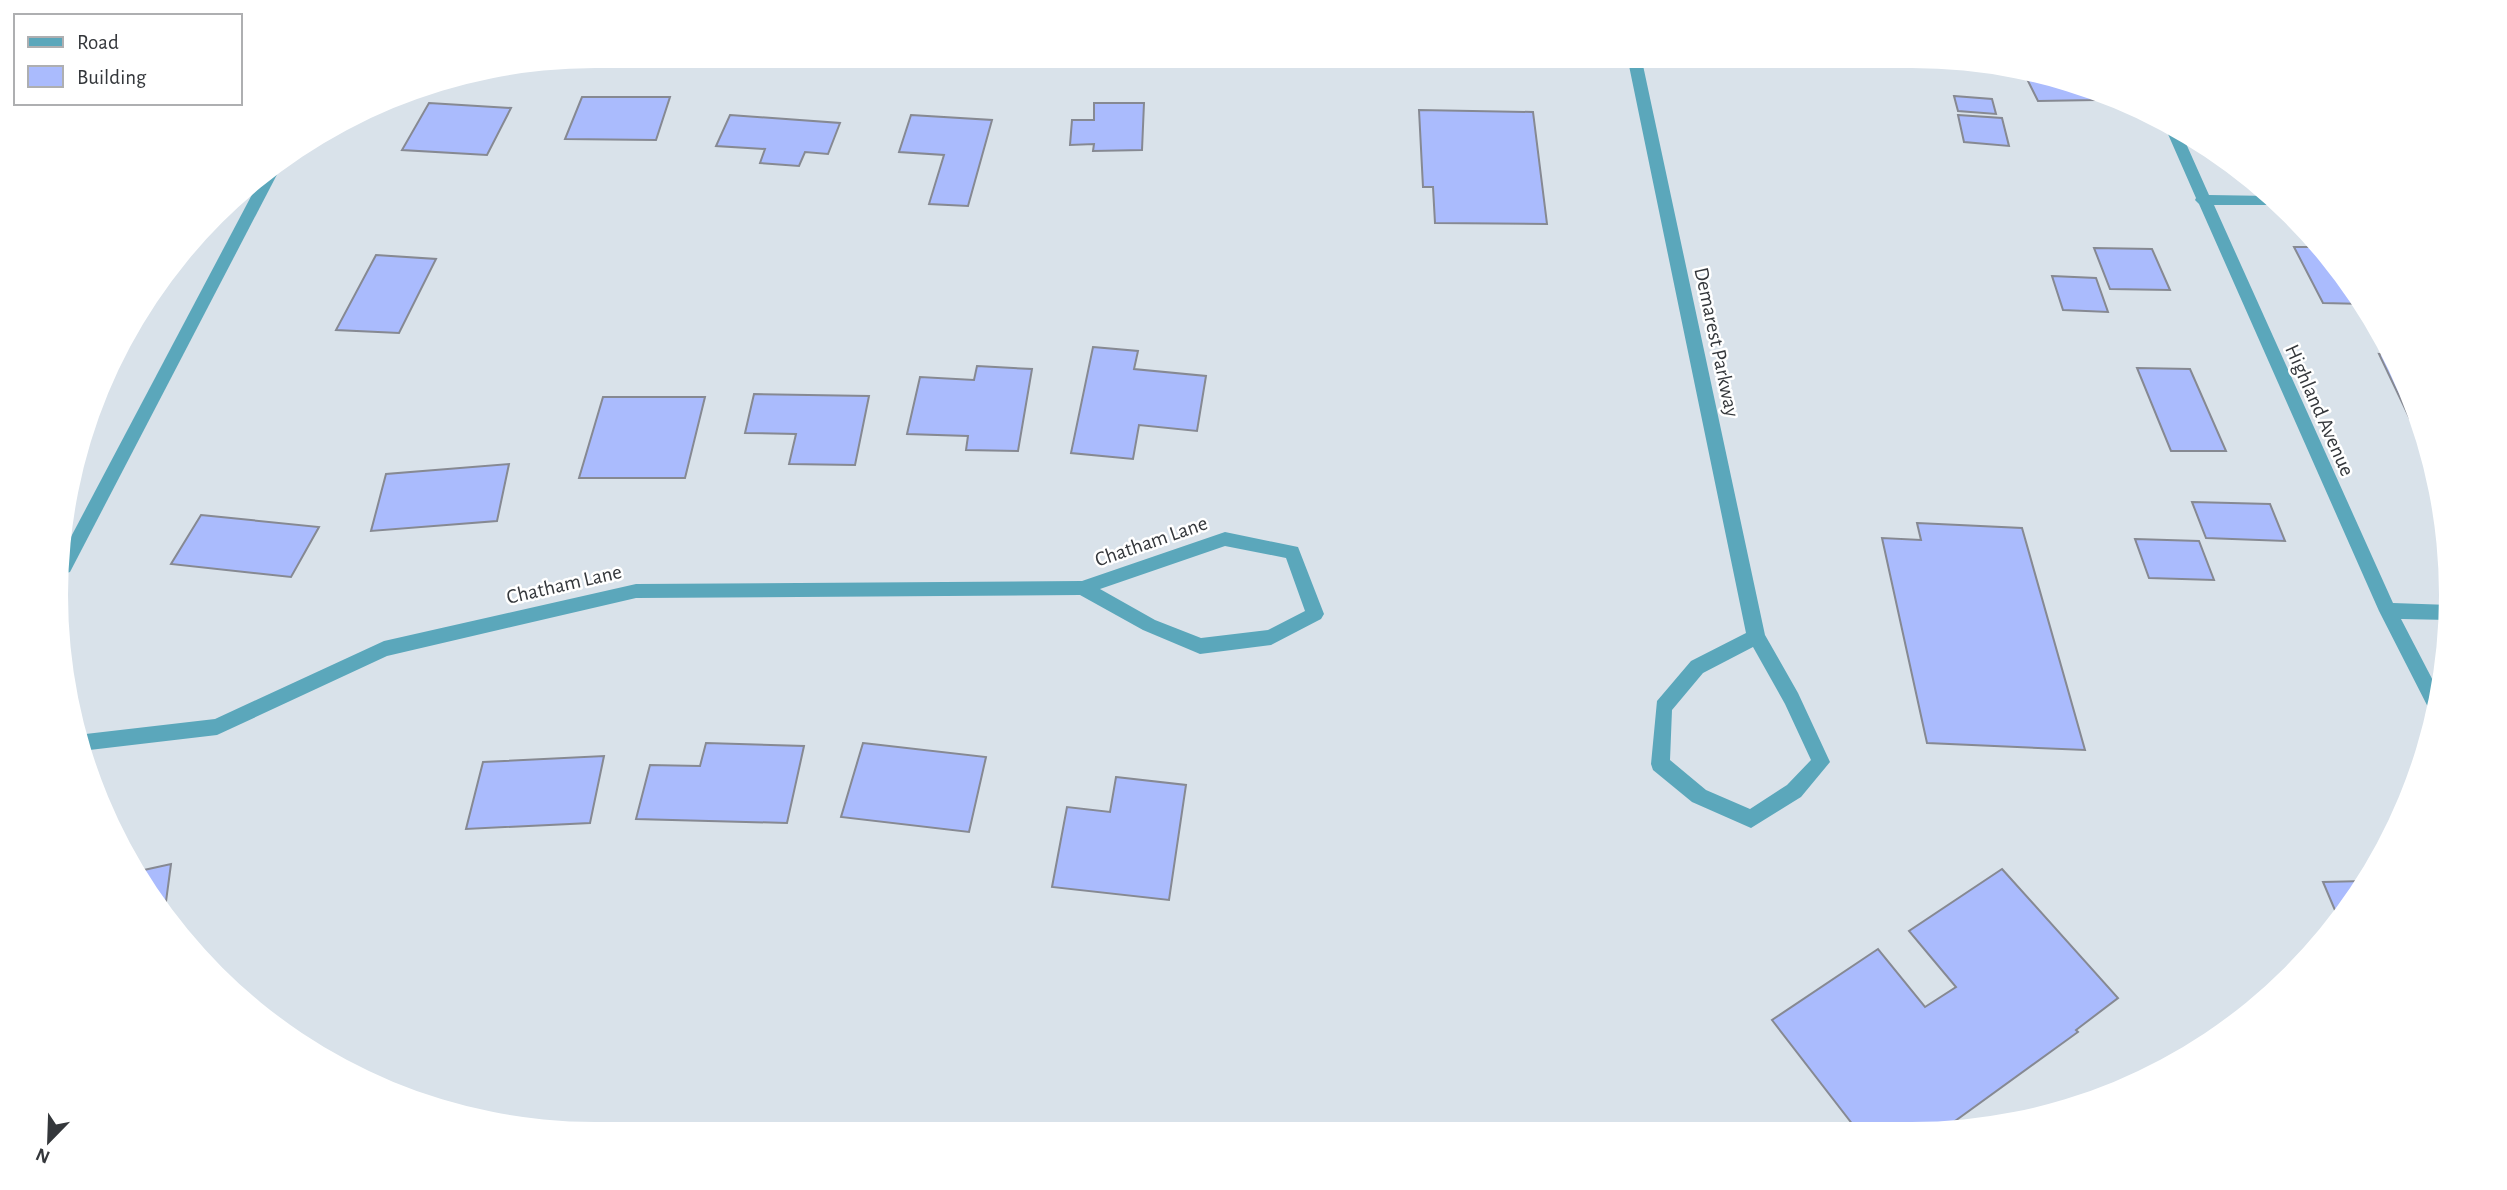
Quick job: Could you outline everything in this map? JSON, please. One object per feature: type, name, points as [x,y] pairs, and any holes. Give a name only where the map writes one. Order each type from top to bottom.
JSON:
[{"type":"street","name":"Demarest Parkway","points":[[1637,68],[1756,637],[1792,699],[1821,762],[1794,791],[1751,819],[1699,796],[1660,764],[1663,707],[1697,667],[1756,637]]},
{"type":"street","name":"Highland Avenue","points":[[2177,140],[2388,611],[2430,693]]},
{"type":"street","points":[[70,556],[264,185]]},
{"type":"street","points":[[2202,200],[2261,201]]},
{"type":"street","name":"Chatham Lane","points":[[89,742],[217,727],[384,649],[636,591],[1082,588],[1225,540],[1292,552],[1315,614],[1271,637],[1200,646],[1149,625],[1082,588]]},
{"type":"street","points":[[2388,611],[2439,612]]},
{"type":"building","points":[[2028,81],[2092,100],[2038,101]]},
{"type":"building","points":[[1954,96],[1992,99],[1996,114],[1958,111]]},
{"type":"building","points":[[582,97],[670,97],[656,140],[565,139]]},
{"type":"building","points":[[429,103],[511,108],[487,155],[402,150]]},
{"type":"building","points":[[1094,103],[1144,103],[1142,150],[1093,151],[1094,144],[1070,145],[1072,120],[1094,120]]},
{"type":"building","points":[[1419,110],[1533,112],[1547,224],[1435,223],[1433,187],[1423,187]]},
{"type":"building","points":[[730,115],[840,123],[828,154],[805,152],[799,166],[760,163],[765,149],[716,146]]},
{"type":"building","points":[[911,115],[992,120],[968,206],[929,204],[944,155],[899,152]]},
{"type":"building","points":[[1958,115],[2002,118],[2009,146],[1964,142]]},
{"type":"building","points":[[2294,247],[2307,247],[2351,304],[2323,303]]},
{"type":"building","points":[[2094,248],[2152,249],[2170,290],[2110,289]]},
{"type":"building","points":[[376,255],[436,259],[399,333],[336,330]]},
{"type":"building","points":[[2052,276],[2096,278],[2108,312],[2063,310]]},
{"type":"building","points":[[1093,347],[1138,351],[1134,369],[1206,376],[1197,431],[1139,425],[1133,459],[1071,453]]},
{"type":"building","points":[[2379,354],[2399,393],[2403,405]]},
{"type":"building","points":[[977,366],[1032,369],[1018,451],[966,450],[968,436],[907,434],[920,377],[974,380]]},
{"type":"building","points":[[2137,368],[2190,369],[2226,451],[2171,451]]},
{"type":"building","points":[[754,394],[869,396],[855,465],[789,464],[796,434],[745,433]]},
{"type":"building","points":[[603,397],[705,397],[685,478],[579,478]]},
{"type":"building","points":[[509,464],[497,521],[371,531],[386,474]]},
{"type":"building","points":[[2192,502],[2270,504],[2285,541],[2206,538]]},
{"type":"building","points":[[201,515],[319,527],[291,577],[171,564]]},
{"type":"building","points":[[1917,523],[2022,528],[2085,750],[1927,743],[1882,538],[1921,540]]},
{"type":"building","points":[[2135,539],[2199,541],[2214,580],[2149,578]]},
{"type":"building","points":[[706,743],[804,746],[787,823],[636,819],[650,765],[700,766]]},
{"type":"building","points":[[863,743],[986,757],[969,832],[841,817]]},
{"type":"building","points":[[604,756],[590,823],[466,829],[483,762]]},
{"type":"building","points":[[1116,777],[1186,785],[1169,900],[1052,887],[1067,807],[1110,812]]},
{"type":"building","points":[[171,864],[166,901],[157,888],[146,870]]},
{"type":"building","points":[[2002,869],[2118,998],[2076,1030],[2078,1032],[1957,1120],[1851,1122],[1772,1020],[1878,949],[1925,1007],[1956,987],[1909,931]]},
{"type":"building","points":[[2354,881],[2335,909],[2323,882]]}]
